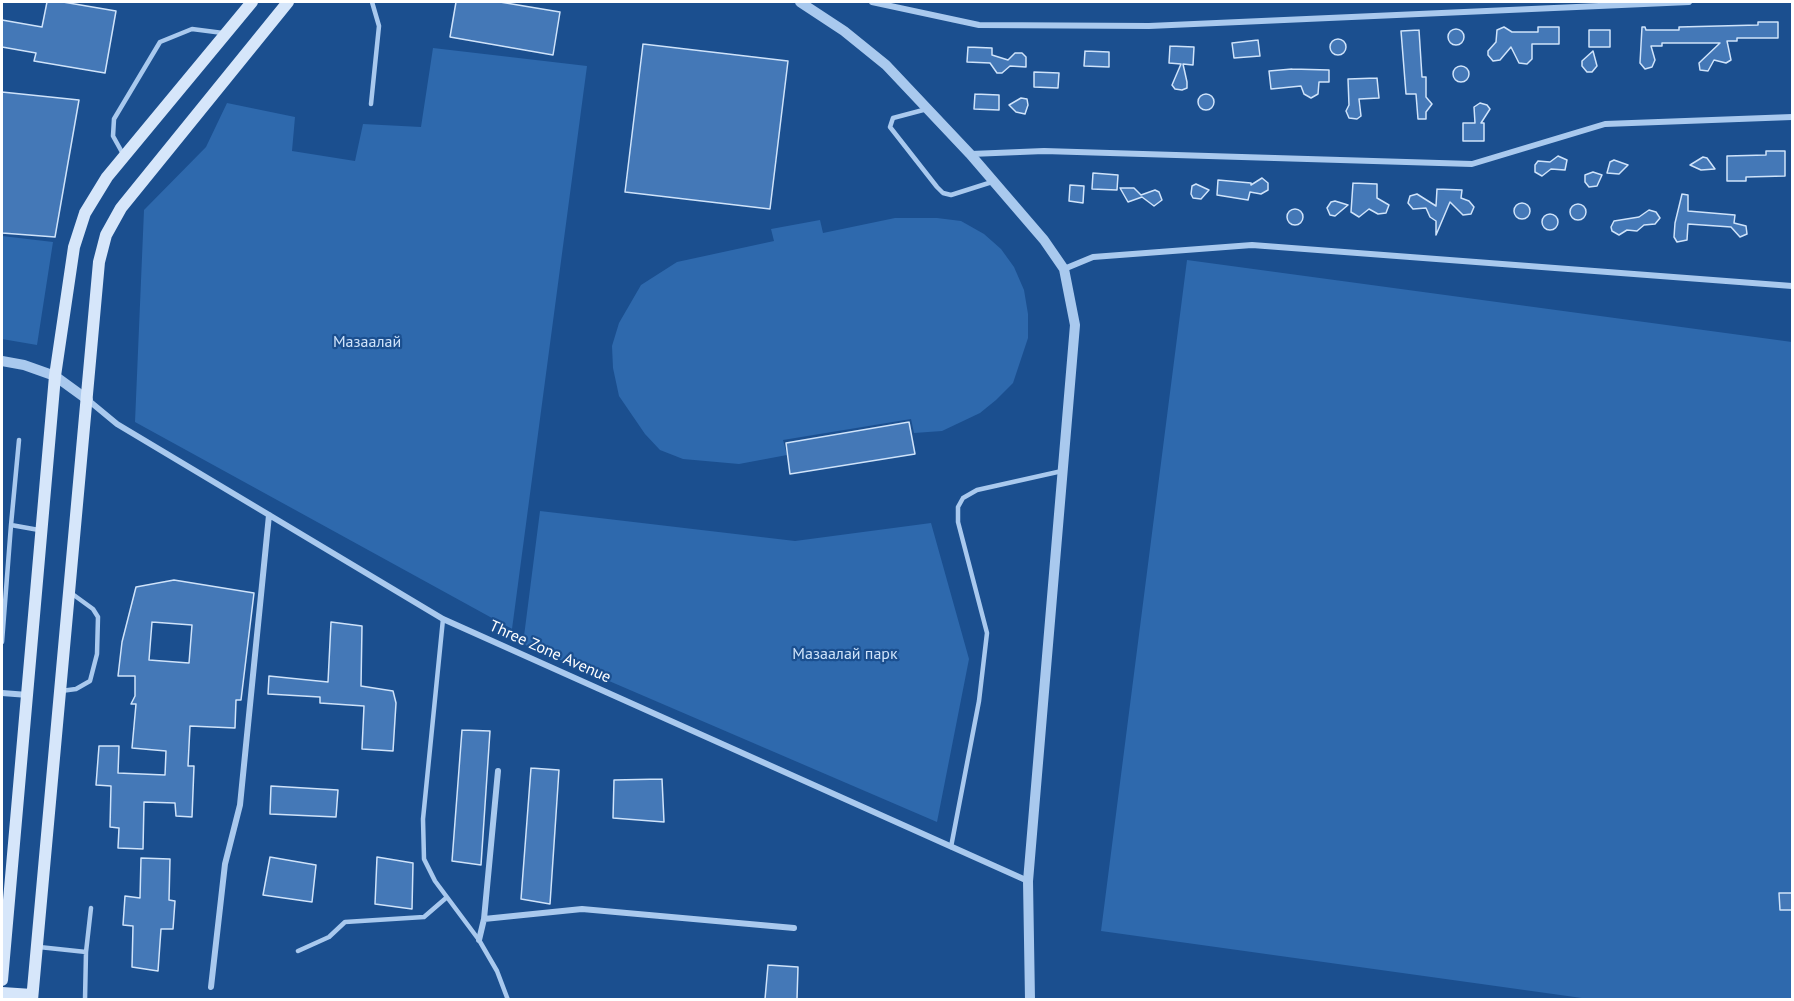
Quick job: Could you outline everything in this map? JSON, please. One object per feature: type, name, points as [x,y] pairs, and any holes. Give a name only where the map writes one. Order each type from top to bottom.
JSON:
[{"type":"main road","points":[[2,980],[3,945],[28,695],[55,376],[77,238],[85,213],[107,177],[252,2]]},
{"type":"main road","points":[[2,993],[32,997],[99,262],[106,235],[121,208],[288,2]]},
{"type":"street","points":[[800,2],[844,31],[886,65],[970,154],[1044,240],[1064,269],[1075,325],[1028,881],[1030,999]]},
{"type":"street","points":[[872,2],[979,25],[1149,26],[1689,2]]},
{"type":"street","points":[[970,154],[1044,151],[1472,164],[1605,124],[1792,117]]},
{"type":"street","points":[[1064,269],[1093,257],[1252,245],[1792,286]]},
{"type":"street","points":[[2,361],[24,365],[55,376],[88,400]]},
{"type":"street","name":"Three Zone Avenue","points":[[88,400],[117,424],[443,618],[1028,881]]},
{"type":"street","points":[[211,987],[225,864],[240,805],[269,515]]},
{"type":"street","points":[[2,693],[28,695]]},
{"type":"street","points":[[479,940],[484,919],[498,771]]},
{"type":"street","points":[[484,919],[582,909],[794,928]]},
{"type":"lane","points":[[371,104],[379,26],[372,2]]},
{"type":"lane","points":[[124,156],[113,136],[114,119],[160,42],[192,29],[225,33]]},
{"type":"lane","points":[[927,109],[893,118],[890,127],[943,193],[951,195],[994,182]]},
{"type":"lane","points":[[2,642],[19,440]]},
{"type":"lane","points":[[951,847],[979,701],[987,633],[958,522],[958,507],[963,498],[977,490],[1062,471]]},
{"type":"lane","points":[[11,525],[42,530]]},
{"type":"lane","points":[[61,690],[76,689],[90,681],[97,654],[98,617],[93,609],[70,592]]},
{"type":"lane","points":[[443,618],[422,840],[424,859],[446,897],[479,940],[497,971],[508,999]]},
{"type":"lane","points":[[298,951],[329,937],[345,922],[424,917],[446,897]]},
{"type":"lane","points":[[85,999],[86,952],[92,908]]},
{"type":"lane","points":[[37,947],[86,952]]},
{"type":"green space","name":"Мазаалай","points":[[433,48],[587,66],[512,629],[135,422],[144,210],[206,147],[227,103],[295,117],[292,151],[355,161],[363,124],[421,127]]},
{"type":"green space","points":[[895,218],[937,218],[961,221],[984,234],[1001,249],[1014,267],[1024,290],[1028,314],[1028,338],[1013,383],[996,400],[980,413],[942,431],[914,433],[911,419],[783,440],[787,455],[739,464],[683,459],[660,450],[645,434],[619,396],[613,368],[612,346],[619,323],[641,285],[677,262],[774,241],[771,229],[820,220],[823,233]]},
{"type":"green space","points":[[2,236],[53,242],[37,345],[2,339]]},
{"type":"green space","points":[[1187,260],[1792,342],[1792,999],[1589,999],[1101,931]]},
{"type":"green space","name":"Мазаалай парк","points":[[540,511],[795,541],[931,523],[969,659],[937,822],[523,644]]},
{"type":"building","points":[[47,2],[63,2],[116,11],[105,73],[34,61],[36,53],[2,47],[2,20],[42,27]]},
{"type":"building","points":[[456,2],[500,2],[560,12],[553,55],[450,37]]},
{"type":"building","points":[[1758,22],[1778,22],[1778,38],[1737,38],[1737,41],[1727,41],[1731,60],[1726,63],[1714,60],[1708,71],[1700,70],[1699,63],[1720,43],[1662,43],[1662,46],[1651,46],[1655,60],[1652,67],[1645,69],[1640,63],[1642,27],[1646,30],[1679,30],[1679,27],[1758,25]]},
{"type":"building","points":[[1504,27],[1512,32],[1538,32],[1538,27],[1559,27],[1559,44],[1532,44],[1532,59],[1527,64],[1519,63],[1511,47],[1500,60],[1493,61],[1488,51],[1496,42],[1497,30]]},
{"type":"building","points":[[1456,29],[1464,37],[1456,45],[1448,37]]},
{"type":"building","points":[[1419,30],[1422,77],[1426,77],[1426,97],[1432,104],[1426,112],[1426,119],[1418,119],[1416,94],[1406,94],[1401,31]]},
{"type":"building","points":[[1589,30],[1610,30],[1610,47],[1589,47]]},
{"type":"building","points":[[1338,39],[1344,41],[1346,47],[1344,53],[1338,55],[1332,53],[1330,47],[1332,41]]},
{"type":"building","points":[[1258,40],[1260,56],[1234,58],[1232,43]]},
{"type":"building","points":[[643,44],[788,61],[770,209],[625,192]]},
{"type":"building","points":[[1170,46],[1194,47],[1193,65],[1183,64],[1187,88],[1182,90],[1175,89],[1172,85],[1181,64],[1169,63]]},
{"type":"building","points":[[968,47],[992,48],[992,55],[1008,60],[1015,53],[1022,53],[1026,57],[1026,67],[1010,66],[1002,73],[997,73],[990,63],[967,62]]},
{"type":"building","points":[[1085,51],[1109,52],[1109,67],[1084,66]]},
{"type":"building","points":[[1593,51],[1597,66],[1592,72],[1587,72],[1582,66],[1582,61]]},
{"type":"building","points":[[1461,66],[1469,74],[1461,82],[1453,74]]},
{"type":"building","points":[[1329,70],[1329,82],[1319,82],[1318,94],[1311,98],[1304,94],[1301,86],[1271,89],[1269,71]]},
{"type":"building","points":[[1034,72],[1059,73],[1058,88],[1034,87]]},
{"type":"building","points":[[1377,78],[1379,98],[1359,99],[1361,116],[1357,119],[1349,118],[1346,111],[1349,105],[1348,79]]},
{"type":"building","points":[[2,92],[79,100],[55,237],[2,233]]},
{"type":"building","points":[[975,94],[999,95],[999,110],[974,109]]},
{"type":"building","points":[[1206,94],[1212,96],[1214,102],[1212,108],[1206,110],[1200,108],[1198,102],[1200,96]]},
{"type":"building","points":[[1021,98],[1027,99],[1025,114],[1016,112],[1009,105]]},
{"type":"building","points":[[1480,103],[1487,105],[1490,109],[1481,123],[1484,123],[1484,141],[1463,141],[1463,123],[1475,123],[1474,107]]},
{"type":"building","points":[[1766,151],[1785,151],[1785,176],[1746,177],[1746,181],[1727,181],[1727,156],[1766,155]]},
{"type":"building","points":[[1558,156],[1567,160],[1565,170],[1551,169],[1542,176],[1535,172],[1535,165],[1538,161],[1550,162]]},
{"type":"building","points":[[1703,157],[1707,158],[1715,169],[1701,170],[1690,165]]},
{"type":"building","points":[[1614,160],[1628,165],[1619,174],[1607,173],[1610,162]]},
{"type":"building","points":[[1593,172],[1602,175],[1597,186],[1589,187],[1585,182],[1585,175]]},
{"type":"building","points":[[1093,173],[1118,175],[1117,190],[1092,189]]},
{"type":"building","points":[[1262,178],[1268,183],[1268,190],[1261,194],[1250,192],[1248,200],[1217,195],[1218,180],[1251,183],[1251,185]]},
{"type":"building","points":[[1353,183],[1377,184],[1377,198],[1389,205],[1386,213],[1378,214],[1369,209],[1359,217],[1351,212]]},
{"type":"building","points":[[1196,184],[1209,190],[1201,199],[1193,198],[1191,194],[1192,186]]},
{"type":"building","points":[[1070,185],[1084,186],[1083,203],[1069,201]]},
{"type":"building","points":[[1120,188],[1134,188],[1141,195],[1155,190],[1159,192],[1162,200],[1154,206],[1142,197],[1128,202]]},
{"type":"building","points":[[1437,189],[1462,190],[1461,198],[1469,201],[1474,207],[1471,214],[1463,215],[1450,202],[1436,235],[1436,221],[1430,217],[1426,208],[1413,209],[1408,203],[1410,196],[1417,194],[1436,206]]},
{"type":"building","points":[[1682,194],[1688,195],[1688,211],[1735,215],[1734,223],[1746,226],[1747,234],[1740,237],[1731,227],[1688,224],[1687,240],[1677,242],[1674,237],[1675,223]]},
{"type":"building","points":[[1331,202],[1348,205],[1335,216],[1330,215],[1327,208]]},
{"type":"building","points":[[1522,203],[1528,205],[1530,211],[1528,217],[1522,219],[1516,217],[1514,211],[1516,205]]},
{"type":"building","points":[[1578,204],[1584,206],[1586,212],[1584,218],[1578,220],[1572,218],[1570,212],[1572,206]]},
{"type":"building","points":[[1295,209],[1303,217],[1295,225],[1287,217]]},
{"type":"building","points":[[1649,210],[1656,212],[1660,218],[1655,224],[1644,225],[1637,231],[1627,230],[1619,235],[1612,231],[1614,221],[1639,217]]},
{"type":"building","points":[[1550,214],[1556,216],[1558,222],[1556,228],[1550,230],[1544,228],[1542,222],[1544,216]]},
{"type":"building","points":[[909,422],[915,454],[790,474],[786,443]]},
{"type":"building","points":[[174,580],[254,593],[241,700],[236,700],[235,728],[190,726],[188,766],[194,766],[192,817],[176,816],[175,803],[144,802],[143,849],[118,848],[119,828],[110,827],[111,786],[96,785],[99,746],[119,746],[118,773],[165,775],[166,751],[132,748],[136,704],[131,704],[135,696],[135,676],[118,676],[122,642],[136,587]],"holes":[[[152,622],[192,625],[189,663],[149,660]]]},
{"type":"building","points":[[331,622],[362,626],[361,686],[393,691],[396,703],[393,751],[362,749],[364,706],[320,703],[320,697],[268,694],[269,676],[328,682]]},
{"type":"building","points":[[462,730],[490,731],[481,865],[452,861]]},
{"type":"building","points":[[531,768],[559,770],[550,904],[521,899]]},
{"type":"building","points":[[662,779],[664,822],[613,818],[614,780]]},
{"type":"building","points":[[271,786],[338,790],[336,817],[270,814]]},
{"type":"building","points":[[270,857],[316,865],[312,902],[263,895]]},
{"type":"building","points":[[377,857],[413,863],[412,909],[375,904]]},
{"type":"building","points":[[141,858],[170,859],[169,900],[175,901],[173,929],[161,929],[158,971],[132,967],[133,926],[123,925],[125,896],[140,898]]},
{"type":"building","points":[[1779,893],[1792,893],[1792,910],[1780,910]]},
{"type":"building","points":[[768,965],[798,967],[797,999],[765,999]]}]
